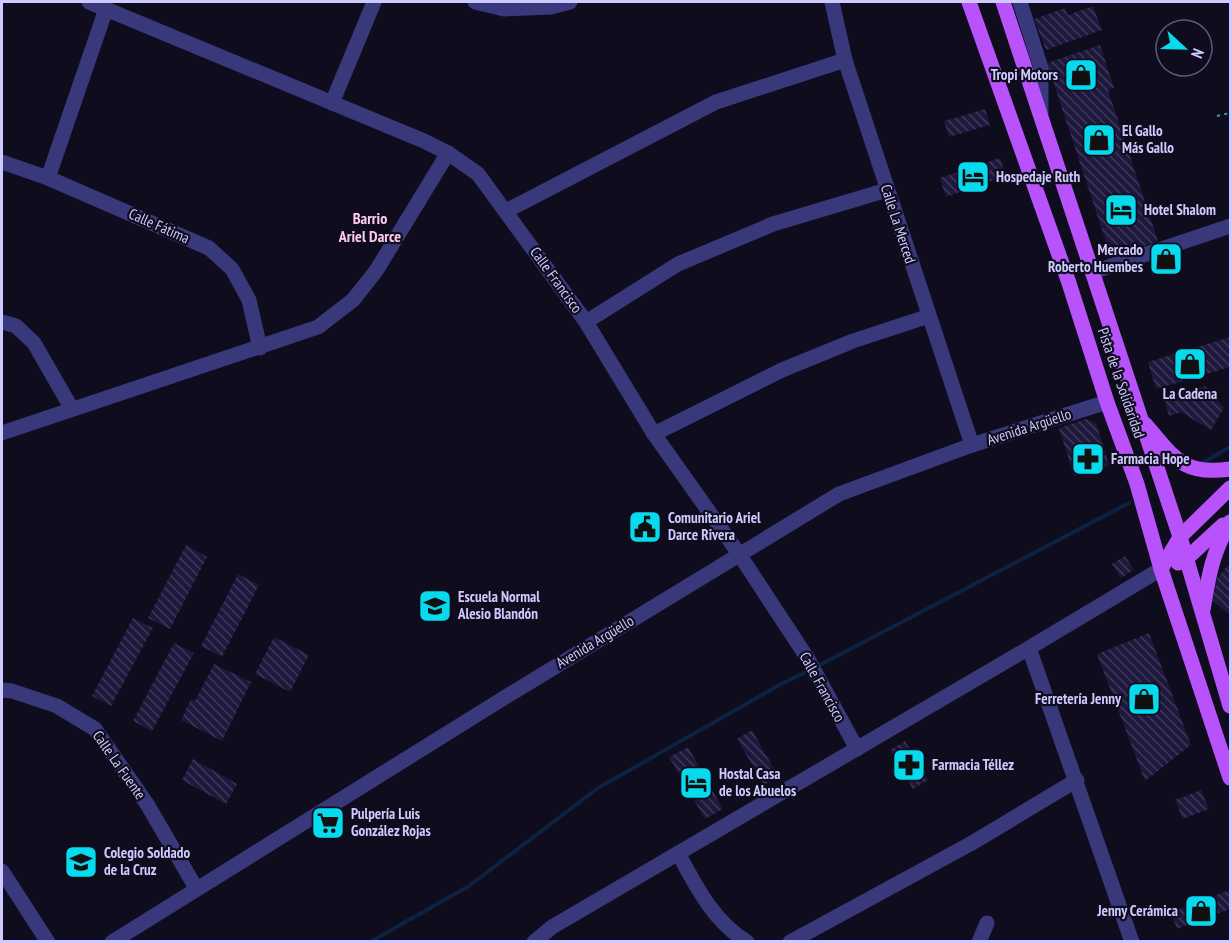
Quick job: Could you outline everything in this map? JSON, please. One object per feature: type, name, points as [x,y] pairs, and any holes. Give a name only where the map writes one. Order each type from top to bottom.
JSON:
[{"type":"main road","name":"Pista de la Solidaridad","points":[[969,2],[1070,283],[1107,402],[1137,484],[1161,569],[1230,778]]},
{"type":"main road","name":"Pista de la Solidaridad","points":[[1003,2],[1180,537],[1230,706]]},
{"type":"main road","points":[[1139,417],[1181,464],[1201,470],[1230,469]]},
{"type":"main road","points":[[1161,569],[1180,537],[1230,488]]},
{"type":"main road","points":[[1161,569],[1185,560],[1230,520]]},
{"type":"main road","points":[[1203,613],[1211,565],[1230,520]]},
{"type":"street","name":"Calle Francisco","points":[[89,2],[424,141],[448,153],[478,174],[586,322],[654,434],[739,554],[808,659],[856,749]]},
{"type":"street","points":[[332,103],[374,2]]},
{"type":"street","points":[[474,2],[504,9],[551,7],[570,2]]},
{"type":"street","name":"Calle La Merced","points":[[832,2],[845,60],[886,190],[972,445]]},
{"type":"street","points":[[1020,2],[1041,68],[1041,122]]},
{"type":"street","points":[[48,178],[106,9]]},
{"type":"street","points":[[506,211],[716,102],[845,60]]},
{"type":"street","points":[[2,433],[318,327],[353,300],[376,271],[448,153]]},
{"type":"street","name":"Calle Fátima","points":[[2,162],[48,178],[209,248],[232,269],[249,300],[260,348]]},
{"type":"street","points":[[586,322],[678,264],[772,224],[886,190]]},
{"type":"street","points":[[1093,272],[1230,226]]},
{"type":"street","points":[[654,434],[782,370],[853,340],[929,316]]},
{"type":"street","points":[[2,321],[16,326],[34,343],[72,409]]},
{"type":"street","name":"Avenida Argüello","points":[[112,942],[195,888],[839,494],[972,445],[1107,402]]},
{"type":"street","points":[[534,942],[552,927],[1161,569]]},
{"type":"street","points":[[1029,648],[1132,942]]},
{"type":"street","name":"Calle La Fuente","points":[[2,690],[12,691],[57,706],[95,729],[147,804],[195,888]]},
{"type":"street","points":[[794,940],[972,843],[1077,780]]},
{"type":"street","points":[[678,853],[706,905],[747,942]]},
{"type":"street","points":[[2,871],[48,942]]},
{"type":"street","points":[[979,942],[987,923]]},
{"type":"path","points":[[1217,116],[1230,113]]},
{"type":"building","points":[[1093,6],[1102,30],[1046,50],[1034,19],[1065,8],[1068,15]]},
{"type":"building","points":[[1100,45],[1114,88],[1108,90],[1158,241],[1111,257],[1047,63]]},
{"type":"building","points":[[985,109],[990,125],[949,137],[944,121]]},
{"type":"building","name":"Hospedaje Ruth","points":[[1000,158],[1006,176],[946,197],[940,178]]},
{"type":"building","name":"La Cadena","points":[[1230,337],[1230,367],[1156,389],[1148,362]]},
{"type":"building","points":[[1205,386],[1224,408],[1211,430],[1181,412],[1169,416],[1164,398]]},
{"type":"building","points":[[1086,419],[1096,423],[1109,465],[1074,476],[1059,428]]},
{"type":"building","points":[[186,545],[207,557],[170,629],[148,618]]},
{"type":"building","points":[[1125,556],[1134,570],[1121,578],[1112,564]]},
{"type":"building","points":[[1228,565],[1230,567],[1230,615],[1212,600],[1217,579]]},
{"type":"building","points":[[238,574],[259,585],[222,657],[201,646]]},
{"type":"building","points":[[133,618],[153,628],[111,706],[92,696]]},
{"type":"building","name":"Ferretería Jenny","points":[[1149,633],[1191,745],[1145,781],[1097,654]]},
{"type":"building","points":[[274,637],[309,655],[290,692],[255,674]]},
{"type":"building","points":[[174,643],[194,653],[152,731],[133,721]]},
{"type":"building","points":[[214,664],[251,682],[222,741],[181,720],[191,699],[195,701]]},
{"type":"building","points":[[752,730],[778,776],[764,785],[737,739]]},
{"type":"building","name":"Farmacia Téllez","points":[[905,741],[928,780],[913,789],[890,750]]},
{"type":"building","name":"Hostal Casa de los Abuelos","points":[[688,747],[723,809],[705,819],[669,757]]},
{"type":"building","points":[[193,759],[237,784],[226,804],[182,780]]},
{"type":"building","points":[[1201,790],[1209,809],[1183,819],[1175,800]]},
{"type":"building","name":"Jenny Cerámica","points":[[1230,890],[1230,909],[1177,929],[1171,912]]},
{"type":"waterway","points":[[1204,462],[1230,447]]},
{"type":"waterway","points":[[816,667],[1129,503]]},
{"type":"waterway","points":[[370,942],[469,886],[598,788],[810,670]]},
{"type":"place","name":"Tropi Motors","points":[[1081,75]]},
{"type":"place","name":"El Gallo Más Gallo","points":[[1099,140]]},
{"type":"place","name":"Hospedaje Ruth","points":[[973,177]]},
{"type":"place","name":"Hotel Shalom","points":[[1121,210]]},
{"type":"place","name":"Mercado Roberto Huembes","points":[[1166,259]]},
{"type":"place","name":"La Cadena","points":[[1190,364]]},
{"type":"place","name":"Farmacia Hope","points":[[1088,459]]},
{"type":"place","name":"Comunitario Ariel Darce Rivera","points":[[645,527]]},
{"type":"place","name":"Escuela Normal Alesio Blandón","points":[[435,606]]},
{"type":"place","name":"Ferretería Jenny","points":[[1144,699]]},
{"type":"place","name":"Farmacia Téllez","points":[[909,765]]},
{"type":"place","name":"Hostal Casa de los Abuelos","points":[[696,783]]},
{"type":"place","name":"Pulpería Luis González Rojas","points":[[328,823]]},
{"type":"place","name":"Colegio Soldado de la Cruz","points":[[81,862]]},
{"type":"place","name":"Jenny Cerámica","points":[[1201,911]]},
{"type":"district","name":"Barrio Ariel Darce","points":[[370,227]]}]
